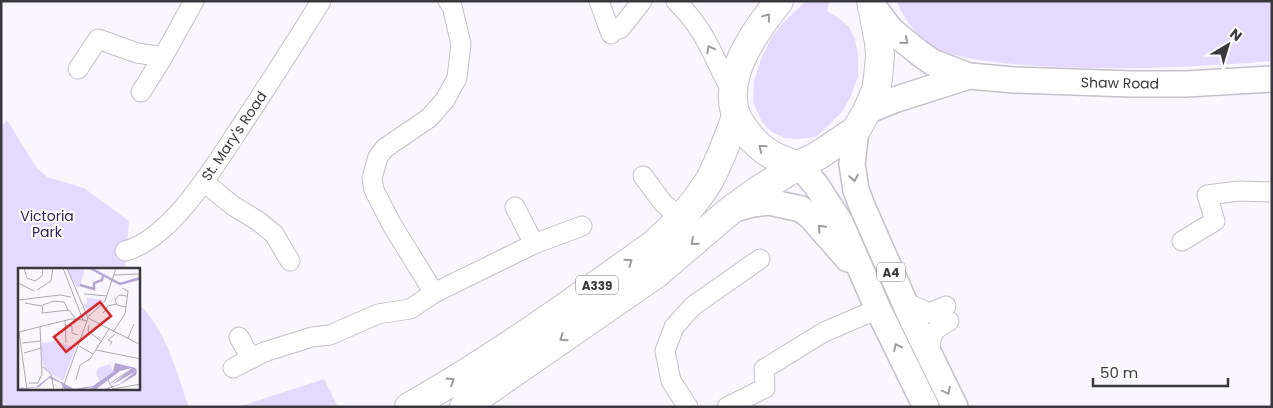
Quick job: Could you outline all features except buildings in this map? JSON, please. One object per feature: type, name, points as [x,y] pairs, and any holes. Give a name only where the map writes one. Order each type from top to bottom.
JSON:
[{"type":"highway","name":"A339","points":[[409,407],[581,296],[653,245],[681,218],[708,182],[717,164],[734,105],[737,70],[750,41],[779,1]]},
{"type":"highway","points":[[862,120],[876,90],[880,56],[877,29],[871,3]]},
{"type":"highway","points":[[734,105],[750,137],[759,146],[785,162],[798,165]]},
{"type":"highway","name":"A339","points":[[464,407],[656,274],[731,210],[798,165],[819,156],[862,120]]},
{"type":"main road","name":"Shaw Road","points":[[871,3],[891,30],[918,52],[932,62],[969,76],[1014,80],[1131,84],[1186,84],[1272,79]]},
{"type":"main road","name":"Shaw Road","points":[[862,120],[894,100],[969,76]]},
{"type":"main road","name":"A4","points":[[862,120],[852,164],[856,190],[905,302],[955,407]]},
{"type":"main road","name":"A4","points":[[798,165],[816,185],[836,215],[878,309],[926,407]]},
{"type":"main road","points":[[731,210],[768,202],[801,210],[811,217],[826,233],[864,278]]},
{"type":"street","points":[[141,92],[163,58],[194,1]]},
{"type":"street","points":[[434,293],[392,225],[374,190],[372,178],[378,158],[385,148],[429,118],[445,100],[457,78],[461,44],[452,6],[448,1]]},
{"type":"street","points":[[599,1],[615,32],[642,1]]},
{"type":"street","points":[[676,1],[684,9],[709,45],[734,105]]},
{"type":"street","name":"St. Mary's Road","points":[[125,251],[153,237],[181,211],[204,182],[316,3]]},
{"type":"street","points":[[78,69],[98,39],[137,53],[163,58]]},
{"type":"street","points":[[643,176],[663,203],[681,218]]},
{"type":"street","points":[[204,182],[232,205],[258,221],[274,234],[290,261]]},
{"type":"street","points":[[1182,241],[1215,221],[1207,195],[1239,191],[1272,192]]},
{"type":"street","points":[[515,207],[534,244]]},
{"type":"street","points":[[233,368],[264,352],[312,337],[330,335],[378,314],[410,309],[434,293],[534,244],[582,226]]},
{"type":"street","points":[[688,407],[671,381],[665,352],[674,327],[692,306],[760,259]]},
{"type":"street","points":[[905,302],[929,313],[947,314],[932,334],[929,354]]},
{"type":"street","points":[[727,407],[765,388],[764,369],[824,332],[878,309]]},
{"type":"street","points":[[240,337],[251,359]]},
{"type":"green space","points":[[806,1],[829,1],[827,11],[849,27],[855,39],[858,55],[858,76],[851,96],[842,112],[816,137],[785,138],[772,132],[762,122],[753,102],[754,81],[761,59],[772,37],[783,23]]},
{"type":"green space","points":[[897,1],[1272,1],[1272,61],[1177,67],[1074,68],[1013,64],[956,56],[938,49],[925,41],[908,22]]},
{"type":"green space","name":"Victoria Park","points":[[7,120],[36,167],[47,177],[84,188],[129,221],[125,268],[18,268],[18,390],[140,390],[140,305],[149,315],[164,339],[189,407],[1,407],[1,128]]},
{"type":"green space","points":[[324,379],[338,407],[238,407]]}]
